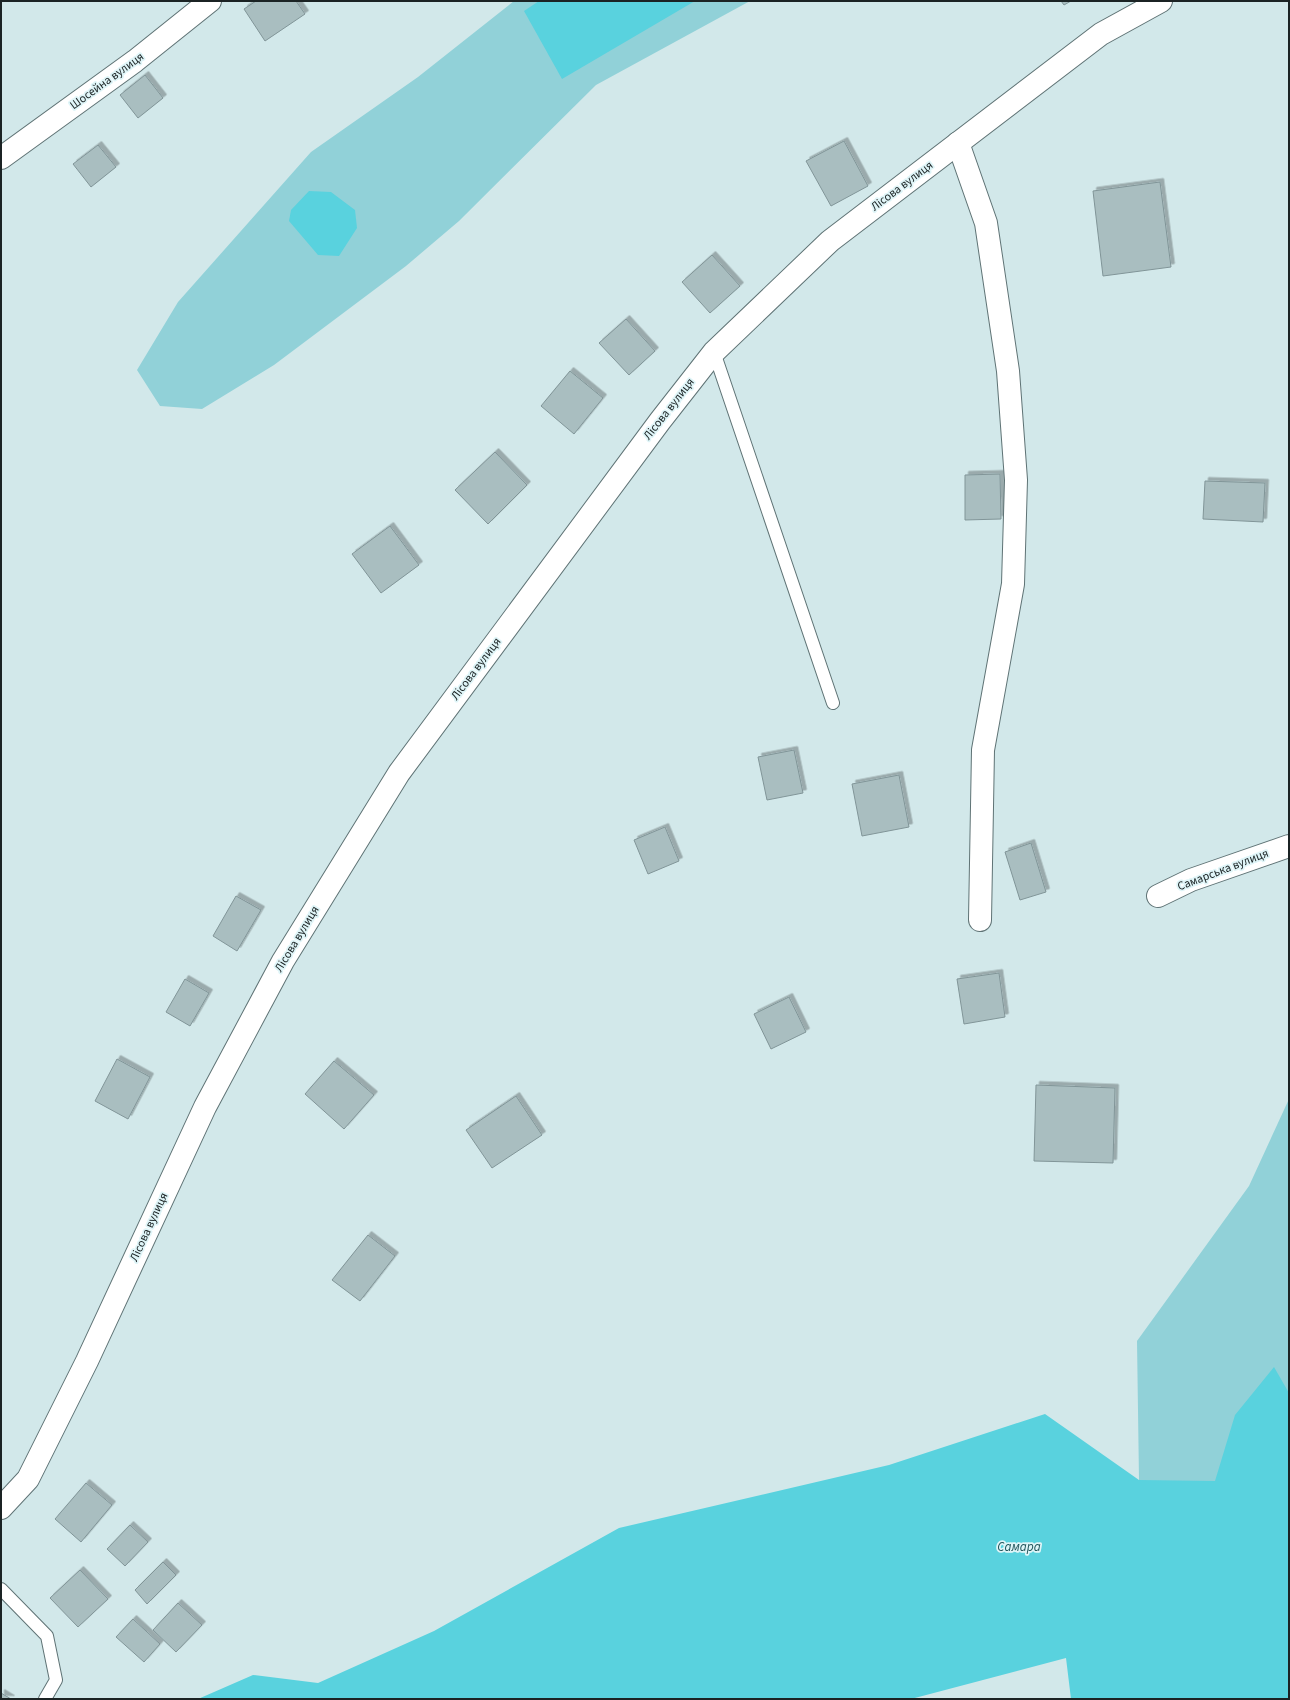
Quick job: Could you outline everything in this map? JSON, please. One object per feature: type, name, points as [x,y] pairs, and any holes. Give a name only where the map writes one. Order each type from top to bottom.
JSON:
[{"type":"street","name":"Шосейна вулиця","points":[[1,158],[135,61],[210,1]]},
{"type":"street","name":"Лісова вулиця","points":[[1,1508],[28,1479],[87,1361],[205,1107],[272,982],[399,773],[655,428],[714,352],[830,241],[1101,34],[1161,1]]},
{"type":"street","points":[[958,143],[986,222],[1008,371],[1016,480],[1012,584],[983,750],[980,920]]},
{"type":"street","name":"Самарська вулиця","points":[[1158,896],[1191,880],[1289,846]]},
{"type":"lane","points":[[714,352],[833,703]]},
{"type":"lane","points":[[1,1589],[47,1636],[56,1680],[45,1699]]},
{"type":"shaded area","points":[[514,1],[750,1],[596,85],[459,221],[406,266],[274,365],[202,409],[160,406],[137,370],[178,302],[311,152],[418,77]]},
{"type":"shaded area","points":[[1289,1099],[1289,1697],[1139,1480],[1137,1341],[1249,1186]]},
{"type":"water","points":[[539,1],[695,1],[562,79],[524,11]]},
{"type":"water","points":[[309,191],[331,192],[355,210],[357,228],[339,256],[318,255],[289,221],[291,210]]},
{"type":"water","name":"Самара","points":[[1274,1367],[1289,1393],[1289,1699],[1071,1699],[1066,1658],[911,1699],[198,1699],[253,1675],[318,1683],[434,1631],[619,1528],[889,1465],[1045,1414],[1139,1480],[1215,1481],[1235,1415]]},
{"type":"building","points":[[256,1],[296,1],[305,14],[265,41],[244,9]]},
{"type":"building","points":[[1061,1],[1071,1],[1064,5]]},
{"type":"building","points":[[145,75],[163,98],[138,118],[120,95]]},
{"type":"building","points":[[844,141],[868,186],[831,206],[806,161]]},
{"type":"building","points":[[98,145],[116,167],[91,187],[73,164]]},
{"type":"building","points":[[1160,182],[1171,267],[1103,276],[1093,191]]},
{"type":"building","points":[[712,255],[740,286],[710,313],[682,282]]},
{"type":"building","points":[[626,319],[655,351],[629,375],[599,343]]},
{"type":"building","points":[[570,371],[603,398],[574,434],[541,406]]},
{"type":"building","points":[[495,452],[527,485],[488,524],[455,490]]},
{"type":"building","points":[[1000,474],[1001,519],[965,520],[965,475]]},
{"type":"building","points":[[1205,481],[1265,483],[1263,522],[1203,519]]},
{"type":"building","points":[[390,526],[419,565],[381,593],[352,554]]},
{"type":"building","points":[[794,750],[803,793],[767,800],[758,757]]},
{"type":"building","points":[[899,775],[909,827],[862,836],[852,784]]},
{"type":"building","points":[[665,827],[679,861],[648,874],[634,840]]},
{"type":"building","points":[[1031,843],[1046,892],[1020,900],[1005,852]]},
{"type":"building","points":[[236,896],[261,910],[237,951],[213,936]]},
{"type":"building","points":[[999,973],[1005,1017],[964,1024],[957,979]]},
{"type":"building","points":[[185,979],[209,993],[190,1026],[166,1012]]},
{"type":"building","points":[[789,997],[806,1032],[771,1049],[754,1014]]},
{"type":"building","points":[[117,1059],[150,1077],[128,1119],[95,1101]]},
{"type":"building","points":[[334,1061],[374,1095],[344,1129],[305,1094]]},
{"type":"building","points":[[1036,1085],[1115,1088],[1113,1163],[1034,1161]]},
{"type":"building","points":[[516,1096],[542,1135],[492,1168],[466,1130]]},
{"type":"building","points":[[368,1235],[395,1256],[360,1301],[332,1280]]},
{"type":"building","points":[[86,1483],[112,1505],[81,1542],[55,1519]]},
{"type":"building","points":[[130,1525],[148,1542],[125,1566],[107,1549]]},
{"type":"building","points":[[163,1562],[176,1575],[147,1604],[135,1590]]},
{"type":"building","points":[[80,1570],[108,1599],[78,1627],[50,1598]]},
{"type":"building","points":[[178,1603],[202,1625],[176,1652],[153,1630]]},
{"type":"building","points":[[133,1619],[160,1644],[144,1662],[116,1637]]},
{"type":"building","points":[[1,1693],[11,1699],[1,1699]]}]
